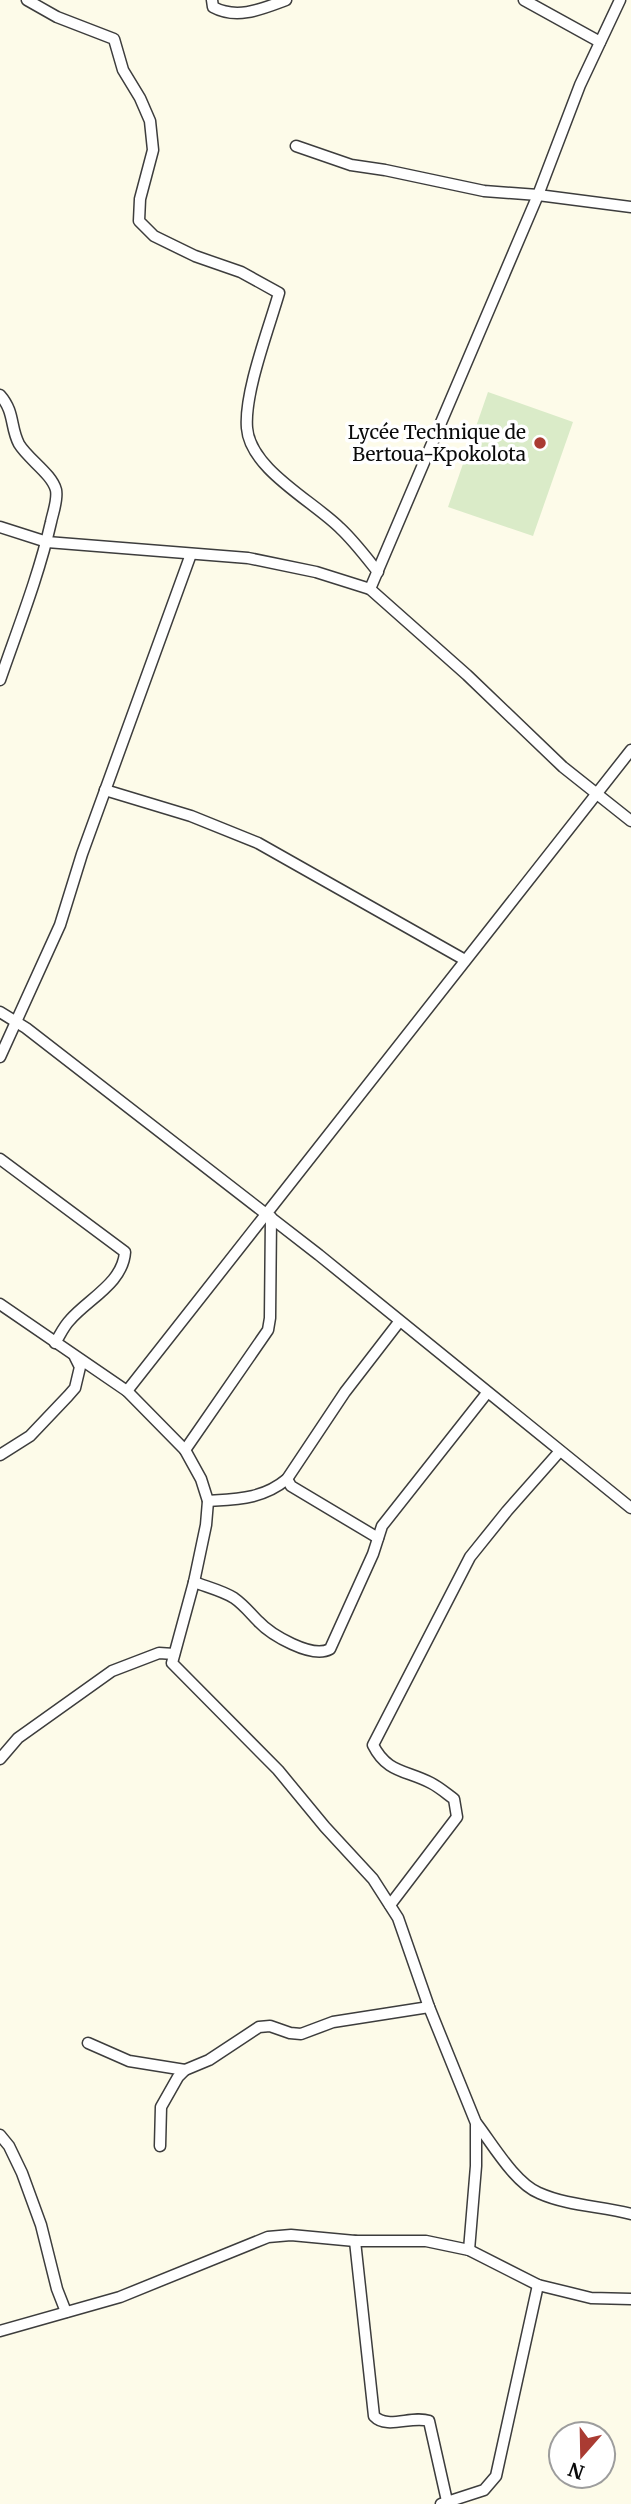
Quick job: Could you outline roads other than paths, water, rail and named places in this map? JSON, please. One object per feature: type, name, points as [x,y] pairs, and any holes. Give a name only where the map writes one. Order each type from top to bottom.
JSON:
[{"type":"street","points":[[27,0],[57,17],[109,36],[116,43],[123,70],[150,121],[153,150],[140,199],[139,221],[154,236],[195,256],[242,272],[279,293],[251,392],[247,428],[250,442],[264,464],[338,526],[378,572]]},
{"type":"street","points":[[212,0],[213,6],[223,12],[244,14],[286,0]]},
{"type":"street","points":[[524,0],[600,43]]},
{"type":"street","points":[[370,589],[538,195],[580,85],[620,0]]},
{"type":"street","points":[[296,146],[351,165],[484,191],[629,204]]},
{"type":"street","points":[[0,395],[11,410],[18,442],[56,490],[47,542],[0,680]]},
{"type":"street","points":[[0,527],[47,542],[248,558],[316,572],[370,589],[467,675],[563,767],[631,821]]},
{"type":"street","points":[[0,1056],[60,925],[105,790],[191,554]]},
{"type":"street","points":[[127,1391],[631,750]]},
{"type":"street","points":[[105,790],[191,816],[258,843],[465,960]]},
{"type":"street","points":[[0,1012],[17,1022],[268,1215],[631,1508]]},
{"type":"street","points":[[0,1158],[125,1252],[125,1258],[111,1283],[70,1320],[55,1343]]},
{"type":"street","points":[[185,1450],[268,1330],[268,1215]]},
{"type":"street","points":[[0,1304],[127,1391],[185,1450],[201,1479],[208,1502],[194,1582],[172,1664],[278,1770],[373,1879],[402,1928],[429,2007],[476,2123],[520,2179],[537,2193],[564,2202],[631,2214]]},
{"type":"street","points":[[208,1502],[251,1499],[276,1489],[287,1479],[345,1392],[399,1322]]},
{"type":"street","points":[[0,1455],[23,1440],[75,1388],[80,1367],[75,1357]]},
{"type":"street","points":[[194,1582],[232,1597],[278,1637],[313,1652],[323,1653],[330,1650],[373,1554],[382,1527],[487,1393]]},
{"type":"street","points":[[0,1443],[23,1440]]},
{"type":"street","points":[[390,1905],[457,1817],[454,1799],[432,1783],[398,1771],[380,1758],[373,1745],[470,1557],[560,1451]]},
{"type":"street","points":[[287,1479],[291,1486],[378,1538]]},
{"type":"street","points":[[0,1759],[18,1738],[111,1671],[159,1653],[174,1654]]},
{"type":"street","points":[[160,2146],[161,2107],[178,2077],[185,2070],[209,2060],[258,2027],[271,2026],[290,2034],[301,2034],[333,2022],[429,2007]]},
{"type":"street","points":[[88,2043],[129,2060],[185,2070]]},
{"type":"street","points":[[469,2249],[476,2166],[476,2123]]},
{"type":"street","points":[[0,2135],[9,2146],[22,2173],[41,2225],[57,2289],[66,2312]]},
{"type":"street","points":[[0,2332],[120,2297],[268,2237],[291,2235],[355,2241],[426,2241],[469,2249],[538,2286],[591,2298],[631,2299]]},
{"type":"street","points":[[355,2241],[374,2416],[379,2421],[387,2422],[421,2418],[429,2421],[444,2502],[484,2490],[496,2476],[538,2286]]},
{"type":"place","name":"Lycée Technique de Bertoua-Kpokolota","points":[[540,443]]}]
